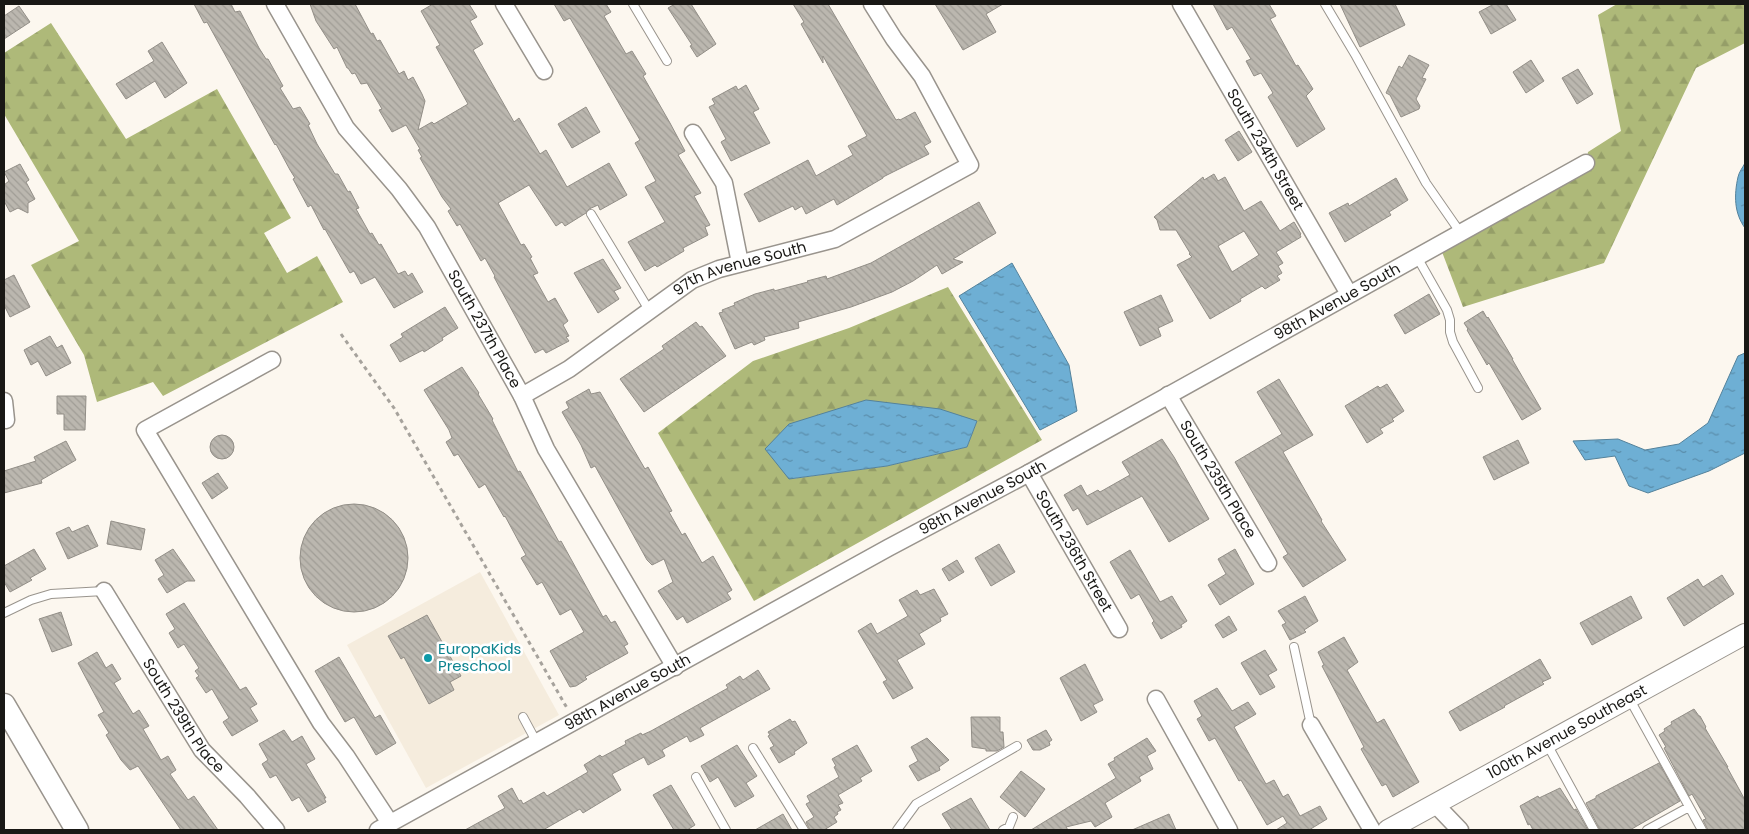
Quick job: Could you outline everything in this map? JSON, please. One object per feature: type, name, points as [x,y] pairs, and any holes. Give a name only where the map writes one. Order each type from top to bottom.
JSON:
[{"type":"main road","points":[[4,705],[77,830]]},
{"type":"street","name":"South 237th Place","points":[[275,4],[346,128],[399,189],[427,227],[522,396],[546,449],[675,667]]},
{"type":"street","points":[[504,4],[544,71]]},
{"type":"street","name":"97th Avenue South","points":[[522,396],[569,369],[692,280],[718,269],[835,239],[970,164],[922,76],[894,40],[872,4]]},
{"type":"street","name":"South 234th Street","points":[[1181,4],[1349,294]]},
{"type":"street","points":[[693,133],[724,183],[740,263]]},
{"type":"street","name":"98th Avenue South","points":[[384,827],[888,548],[1029,473],[1586,163]]},
{"type":"street","points":[[272,360],[144,430],[321,723],[346,756],[384,827]]},
{"type":"street","name":"South 235th Place","points":[[1168,395],[1268,563]]},
{"type":"street","points":[[4,401],[6,420]]},
{"type":"street","name":"South 236th Street","points":[[1029,473],[1119,629]]},
{"type":"street","name":"South 239th Place","points":[[104,591],[202,750],[247,796],[276,830]]},
{"type":"street","name":"100th Avenue Southeast","points":[[1388,830],[1745,634]]},
{"type":"street","points":[[1156,699],[1229,830]]},
{"type":"street","points":[[1310,724],[1372,830]]},
{"type":"street","points":[[1436,805],[1460,830]]},
{"type":"lane","points":[[633,4],[667,61]]},
{"type":"lane","points":[[1325,4],[1426,183],[1460,232]]},
{"type":"lane","points":[[591,214],[649,310]]},
{"type":"lane","points":[[1417,256],[1447,310],[1453,342],[1478,388]]},
{"type":"lane","points":[[4,613],[31,600],[51,594],[104,591]]},
{"type":"lane","points":[[1294,646],[1310,724]]},
{"type":"lane","points":[[1629,698],[1702,830]]},
{"type":"lane","points":[[523,717],[537,743]]},
{"type":"lane","points":[[1547,744],[1594,830]]},
{"type":"lane","points":[[897,830],[916,804],[1017,746]]},
{"type":"lane","points":[[752,748],[804,830]]},
{"type":"lane","points":[[696,777],[726,830]]},
{"type":"lane","points":[[1647,830],[1689,807]]},
{"type":"lane","points":[[1003,830],[1009,827],[1014,817]]},
{"type":"path","points":[[341,334],[394,408],[575,722]]},
{"type":"shaded area","points":[[480,572],[559,715],[426,788],[347,645]]},
{"type":"green space","points":[[1617,4],[1745,4],[1745,43],[1696,68],[1604,263],[1463,307],[1439,244],[1586,163],[1588,152],[1621,131],[1598,15]]},
{"type":"green space","points":[[51,23],[126,139],[217,89],[291,218],[264,233],[287,273],[317,256],[343,302],[163,396],[153,382],[97,402],[84,355],[31,265],[79,241],[4,114],[4,53]]},
{"type":"green space","points":[[948,287],[1042,440],[754,601],[658,433],[753,361],[849,328]],"holes":[[[977,421],[967,447],[887,466],[790,479]]]},
{"type":"water","points":[[1745,163],[1745,228],[1737,210],[1736,197],[1739,175]]},
{"type":"water","points":[[1012,263],[1069,365],[1077,411],[1040,430],[959,296]]},
{"type":"water","points":[[1745,353],[1745,453],[1709,471],[1648,493],[1629,486],[1615,456],[1585,460],[1573,441],[1618,439],[1645,450],[1679,444],[1708,423],[1738,356]]},
{"type":"water","points":[[866,400],[940,409],[977,421],[967,447],[887,466],[789,479],[765,449],[789,424]]},
{"type":"building","points":[[194,4],[231,4],[235,12],[240,11],[259,48],[266,59],[268,59],[283,86],[280,88],[293,109],[300,107],[310,124],[308,125],[317,144],[335,174],[338,174],[348,192],[350,191],[359,208],[356,209],[370,234],[372,233],[379,245],[381,244],[398,274],[405,271],[408,276],[412,273],[423,292],[394,308],[375,277],[361,284],[354,271],[350,273],[311,205],[308,207],[293,179],[295,178],[276,144],[207,22],[204,23]]},
{"type":"building","points":[[310,4],[355,4],[371,34],[373,33],[377,41],[380,40],[399,74],[404,71],[408,80],[413,77],[422,94],[425,101],[418,130],[432,122],[434,124],[468,104],[436,47],[440,45],[421,11],[433,4],[469,4],[477,17],[470,21],[483,44],[473,50],[514,122],[519,118],[540,154],[546,150],[567,187],[609,163],[627,195],[600,210],[598,205],[589,209],[586,213],[565,226],[562,222],[556,226],[529,185],[498,203],[521,245],[524,244],[532,257],[530,258],[538,273],[533,275],[548,302],[555,298],[568,321],[563,325],[569,336],[566,337],[569,341],[546,353],[543,349],[535,353],[485,258],[481,261],[460,224],[457,226],[448,211],[451,209],[420,158],[422,157],[418,150],[420,149],[406,125],[392,132],[379,110],[382,109],[367,83],[361,84],[355,73],[352,74],[347,68],[337,47],[334,49],[316,21]]},
{"type":"building","points":[[554,4],[606,4],[611,12],[604,16],[626,54],[632,51],[646,74],[643,76],[685,151],[678,155],[701,193],[694,196],[710,225],[705,227],[708,235],[683,248],[684,251],[657,267],[655,265],[645,271],[628,242],[665,222],[645,187],[656,181],[635,143],[640,140],[570,18],[564,21]]},
{"type":"building","points":[[675,4],[691,4],[716,44],[697,57],[690,46],[692,45],[668,8]]},
{"type":"building","points":[[793,4],[828,4],[896,120],[900,120],[915,112],[931,142],[924,146],[929,154],[883,177],[837,205],[834,199],[806,214],[802,206],[795,210],[793,206],[759,222],[744,194],[808,160],[816,176],[853,155],[848,146],[867,136],[823,56],[823,63],[801,24],[804,22]]},
{"type":"building","points":[[935,4],[1003,4],[986,14],[996,32],[963,50]]},
{"type":"building","points":[[1213,4],[1269,4],[1276,16],[1270,19],[1296,66],[1298,65],[1313,89],[1306,96],[1325,129],[1297,147],[1268,97],[1273,93],[1261,73],[1254,76],[1246,61],[1251,59],[1232,27],[1227,30]]},
{"type":"building","points":[[1340,4],[1395,4],[1405,25],[1360,47]]},
{"type":"building","points":[[1494,4],[1506,4],[1516,20],[1491,34],[1479,12]]},
{"type":"building","points":[[19,6],[30,22],[4,39],[4,16]]},
{"type":"building","points":[[162,42],[187,83],[165,98],[155,81],[126,99],[116,84],[154,61],[148,51]]},
{"type":"building","points":[[1409,55],[1429,65],[1422,78],[1426,79],[1416,99],[1420,106],[1419,109],[1401,117],[1390,95],[1386,93],[1399,66],[1402,68]]},
{"type":"building","points":[[1531,60],[1544,81],[1526,93],[1513,72]]},
{"type":"building","points":[[1578,69],[1593,94],[1577,104],[1562,78]]},
{"type":"building","points":[[746,85],[759,109],[753,112],[770,143],[731,161],[721,142],[726,139],[709,107],[715,104],[712,99],[736,86],[738,90]]},
{"type":"building","points":[[586,107],[600,132],[572,148],[558,124]]},
{"type":"building","points":[[1239,131],[1252,152],[1238,161],[1225,140]]},
{"type":"building","points":[[20,164],[29,180],[26,182],[35,199],[28,203],[28,213],[18,208],[10,212],[4,201],[4,185],[9,181],[4,172]]},
{"type":"building","points":[[1214,174],[1218,181],[1225,177],[1244,211],[1261,201],[1280,231],[1294,222],[1301,234],[1301,237],[1276,252],[1283,263],[1278,266],[1282,273],[1277,276],[1280,280],[1265,289],[1262,286],[1210,319],[1177,265],[1192,257],[1190,253],[1176,230],[1160,230],[1154,217],[1203,177],[1204,180]],"holes":[[[1244,231],[1259,255],[1232,272],[1218,246]]]},
{"type":"building","points":[[1396,178],[1408,200],[1389,212],[1391,215],[1345,242],[1329,213],[1348,203],[1349,206]]},
{"type":"building","points":[[979,202],[996,233],[953,259],[963,262],[942,274],[937,265],[892,292],[851,307],[798,322],[799,328],[764,337],[765,340],[754,345],[752,342],[735,349],[719,313],[723,312],[722,310],[755,294],[774,289],[774,291],[826,276],[827,279],[871,263]]},
{"type":"building","points":[[603,259],[621,288],[614,291],[619,299],[598,313],[574,273]]},
{"type":"building","points":[[14,275],[30,307],[10,317],[4,305],[4,280]]},
{"type":"building","points":[[1429,294],[1440,314],[1405,334],[1394,315]]},
{"type":"building","points":[[1161,295],[1173,321],[1158,328],[1161,336],[1140,346],[1124,312]]},
{"type":"building","points":[[445,307],[458,328],[424,352],[423,350],[400,362],[390,345],[403,337],[401,334]]},
{"type":"building","points":[[1483,311],[1541,409],[1522,420],[1489,363],[1487,365],[1464,323]]},
{"type":"building","points":[[696,322],[700,327],[702,326],[726,356],[644,412],[620,379],[664,349],[662,346]]},
{"type":"building","points":[[50,336],[57,348],[62,345],[71,363],[46,376],[38,361],[31,365],[24,350]]},
{"type":"building","points":[[462,367],[493,419],[518,472],[520,471],[603,617],[606,615],[611,623],[615,621],[628,644],[624,646],[628,653],[585,677],[587,679],[576,686],[570,687],[550,651],[584,632],[571,609],[560,615],[542,582],[537,585],[521,558],[526,555],[485,484],[479,488],[458,454],[454,456],[446,442],[452,438],[449,430],[424,390]]},
{"type":"building","points":[[1279,379],[1313,435],[1283,452],[1321,521],[1346,560],[1303,587],[1283,557],[1288,554],[1235,462],[1282,434],[1257,392]]},
{"type":"building","points":[[1387,384],[1404,411],[1392,419],[1394,421],[1380,429],[1383,433],[1367,443],[1345,406],[1378,386],[1380,388]]},
{"type":"building","points":[[589,389],[591,394],[600,392],[645,469],[648,467],[672,511],[669,512],[682,535],[685,533],[702,563],[713,556],[732,590],[727,593],[731,599],[687,623],[683,616],[677,620],[658,591],[673,582],[664,559],[652,565],[647,560],[595,466],[591,468],[581,445],[562,412],[569,408],[566,402]]},
{"type":"building","points":[[57,396],[86,396],[85,430],[64,430],[64,414],[57,414]]},
{"type":"building","points":[[222,435],[231,438],[234,447],[231,456],[222,459],[213,456],[210,447],[213,438]]},
{"type":"building","points":[[1162,439],[1209,519],[1169,542],[1142,496],[1087,525],[1078,508],[1073,511],[1064,495],[1081,485],[1087,496],[1098,490],[1100,492],[1130,475],[1122,462]]},
{"type":"building","points":[[1518,440],[1529,463],[1494,480],[1483,457]]},
{"type":"building","points":[[66,441],[76,460],[41,480],[42,483],[4,493],[4,471],[36,461],[34,457]]},
{"type":"building","points":[[218,473],[228,488],[212,499],[202,483]]},
{"type":"building","points":[[354,504],[375,508],[392,520],[404,537],[408,558],[404,579],[392,596],[375,608],[354,612],[333,608],[316,596],[304,579],[300,558],[304,537],[316,520],[333,508]]},
{"type":"building","points":[[111,521],[145,529],[141,550],[107,544]]},
{"type":"building","points":[[88,525],[98,546],[68,559],[56,533],[69,527],[72,532]]},
{"type":"building","points":[[999,544],[1015,572],[991,586],[975,558]]},
{"type":"building","points":[[34,549],[46,569],[30,578],[32,580],[10,592],[4,582],[4,566]]},
{"type":"building","points":[[173,549],[195,581],[187,581],[167,593],[158,579],[164,575],[155,560]]},
{"type":"building","points":[[1235,549],[1254,584],[1220,605],[1208,585],[1226,574],[1218,559]]},
{"type":"building","points":[[1130,550],[1160,602],[1172,596],[1187,621],[1181,625],[1182,627],[1161,639],[1152,623],[1154,621],[1139,594],[1131,599],[1110,562]]},
{"type":"building","points":[[957,560],[964,572],[949,581],[942,569]]},
{"type":"building","points":[[1722,575],[1734,594],[1684,626],[1667,598],[1698,579],[1703,587]]},
{"type":"building","points":[[934,589],[948,614],[940,618],[941,621],[919,634],[925,644],[897,660],[913,688],[893,699],[883,682],[887,680],[858,631],[871,623],[877,634],[908,616],[899,600],[917,590],[920,595]]},
{"type":"building","points":[[1305,596],[1318,621],[1304,630],[1306,632],[1290,640],[1282,625],[1286,623],[1278,611]]},
{"type":"building","points":[[1631,596],[1642,618],[1592,645],[1580,623]]},
{"type":"building","points":[[184,603],[240,690],[246,687],[257,704],[250,708],[258,721],[232,736],[223,722],[229,718],[212,689],[206,693],[196,678],[199,676],[195,671],[199,668],[184,644],[178,648],[169,633],[175,629],[166,614]]},
{"type":"building","points":[[61,612],[72,645],[52,652],[39,619]]},
{"type":"building","name":"EuropaKids Preschool","points":[[427,615],[461,676],[450,682],[454,690],[429,704],[404,657],[401,659],[388,636]]},
{"type":"building","points":[[1229,616],[1237,630],[1223,638],[1215,625]]},
{"type":"building","points":[[1344,637],[1358,662],[1347,670],[1377,723],[1384,719],[1419,782],[1393,797],[1386,784],[1382,786],[1361,749],[1364,747],[1322,666],[1324,665],[1318,652]]},
{"type":"building","points":[[1265,650],[1277,670],[1268,675],[1275,687],[1260,695],[1241,663]]},
{"type":"building","points":[[97,652],[106,668],[112,664],[121,679],[114,683],[133,714],[139,710],[149,726],[143,729],[161,760],[168,756],[176,770],[170,774],[188,800],[194,796],[218,830],[181,830],[138,766],[130,770],[121,760],[106,735],[109,733],[98,715],[104,712],[78,663]]},
{"type":"building","points":[[339,657],[375,718],[380,715],[396,743],[376,755],[354,717],[345,722],[315,671]]},
{"type":"building","points":[[1540,659],[1551,678],[1505,707],[1460,731],[1449,712]]},
{"type":"building","points":[[1085,664],[1103,700],[1093,705],[1097,712],[1081,721],[1060,678]]},
{"type":"building","points":[[758,670],[770,689],[700,728],[704,735],[690,742],[687,736],[662,750],[665,756],[648,765],[644,757],[612,774],[621,790],[583,813],[580,809],[543,830],[465,830],[505,808],[498,796],[512,788],[519,801],[521,800],[523,804],[544,792],[547,796],[588,772],[584,765],[600,755],[602,757],[626,744],[625,741],[641,733],[642,735],[651,731],[728,688],[726,685],[740,676],[743,680]]},
{"type":"building","points":[[1217,688],[1232,711],[1248,702],[1256,714],[1234,727],[1266,784],[1274,780],[1283,797],[1288,794],[1300,816],[1320,806],[1327,819],[1309,830],[1276,830],[1287,823],[1283,816],[1267,825],[1215,738],[1209,741],[1197,719],[1202,716],[1194,701]]},
{"type":"building","points":[[1694,709],[1700,716],[1745,800],[1745,830],[1708,830],[1703,820],[1706,819],[1692,794],[1689,796],[1664,748],[1666,747],[1659,735],[1672,724],[1671,722]]},
{"type":"building","points":[[971,717],[1000,717],[1000,732],[1003,732],[1004,747],[997,751],[986,751],[986,749],[972,747]]},
{"type":"building","points":[[790,719],[792,722],[795,721],[807,743],[794,752],[795,754],[779,763],[770,748],[774,746],[768,736],[770,735],[768,732]]},
{"type":"building","points":[[284,730],[292,742],[302,736],[315,759],[306,764],[326,798],[324,798],[326,802],[308,812],[299,797],[292,801],[276,775],[270,778],[262,764],[268,760],[259,744]]},
{"type":"building","points":[[1046,730],[1052,740],[1049,742],[1050,745],[1040,750],[1033,750],[1027,740]]},
{"type":"building","points":[[927,738],[949,760],[939,767],[940,770],[918,781],[909,766],[918,761],[911,747]]},
{"type":"building","points":[[1147,738],[1156,751],[1147,756],[1153,769],[1139,777],[1141,781],[1105,803],[1112,817],[1095,827],[1091,821],[1066,827],[1068,830],[1031,830],[1116,778],[1108,764],[1115,760],[1114,758]]},
{"type":"building","points":[[737,745],[757,776],[746,783],[754,796],[735,807],[718,777],[710,782],[701,766]]},
{"type":"building","points":[[857,745],[872,771],[860,778],[862,781],[838,795],[843,803],[838,805],[841,810],[834,817],[837,822],[824,830],[810,830],[806,822],[814,817],[806,804],[810,802],[807,796],[839,777],[832,759]]},
{"type":"building","points":[[1659,763],[1680,801],[1630,830],[1600,830],[1586,803]]},
{"type":"building","points":[[1021,771],[1045,789],[1025,817],[1000,797]]},
{"type":"building","points":[[671,785],[695,825],[687,830],[674,830],[653,795]]},
{"type":"building","points":[[1560,788],[1574,810],[1576,809],[1588,830],[1533,830],[1530,824],[1528,825],[1520,806],[1538,796],[1539,798]]},
{"type":"building","points":[[971,798],[990,830],[952,830],[942,814]]},
{"type":"building","points":[[783,814],[792,830],[755,830]]},
{"type":"building","points":[[1169,814],[1176,830],[1132,830]]},
{"type":"place","name":"EuropaKids Preschool","points":[[428,658]]}]
